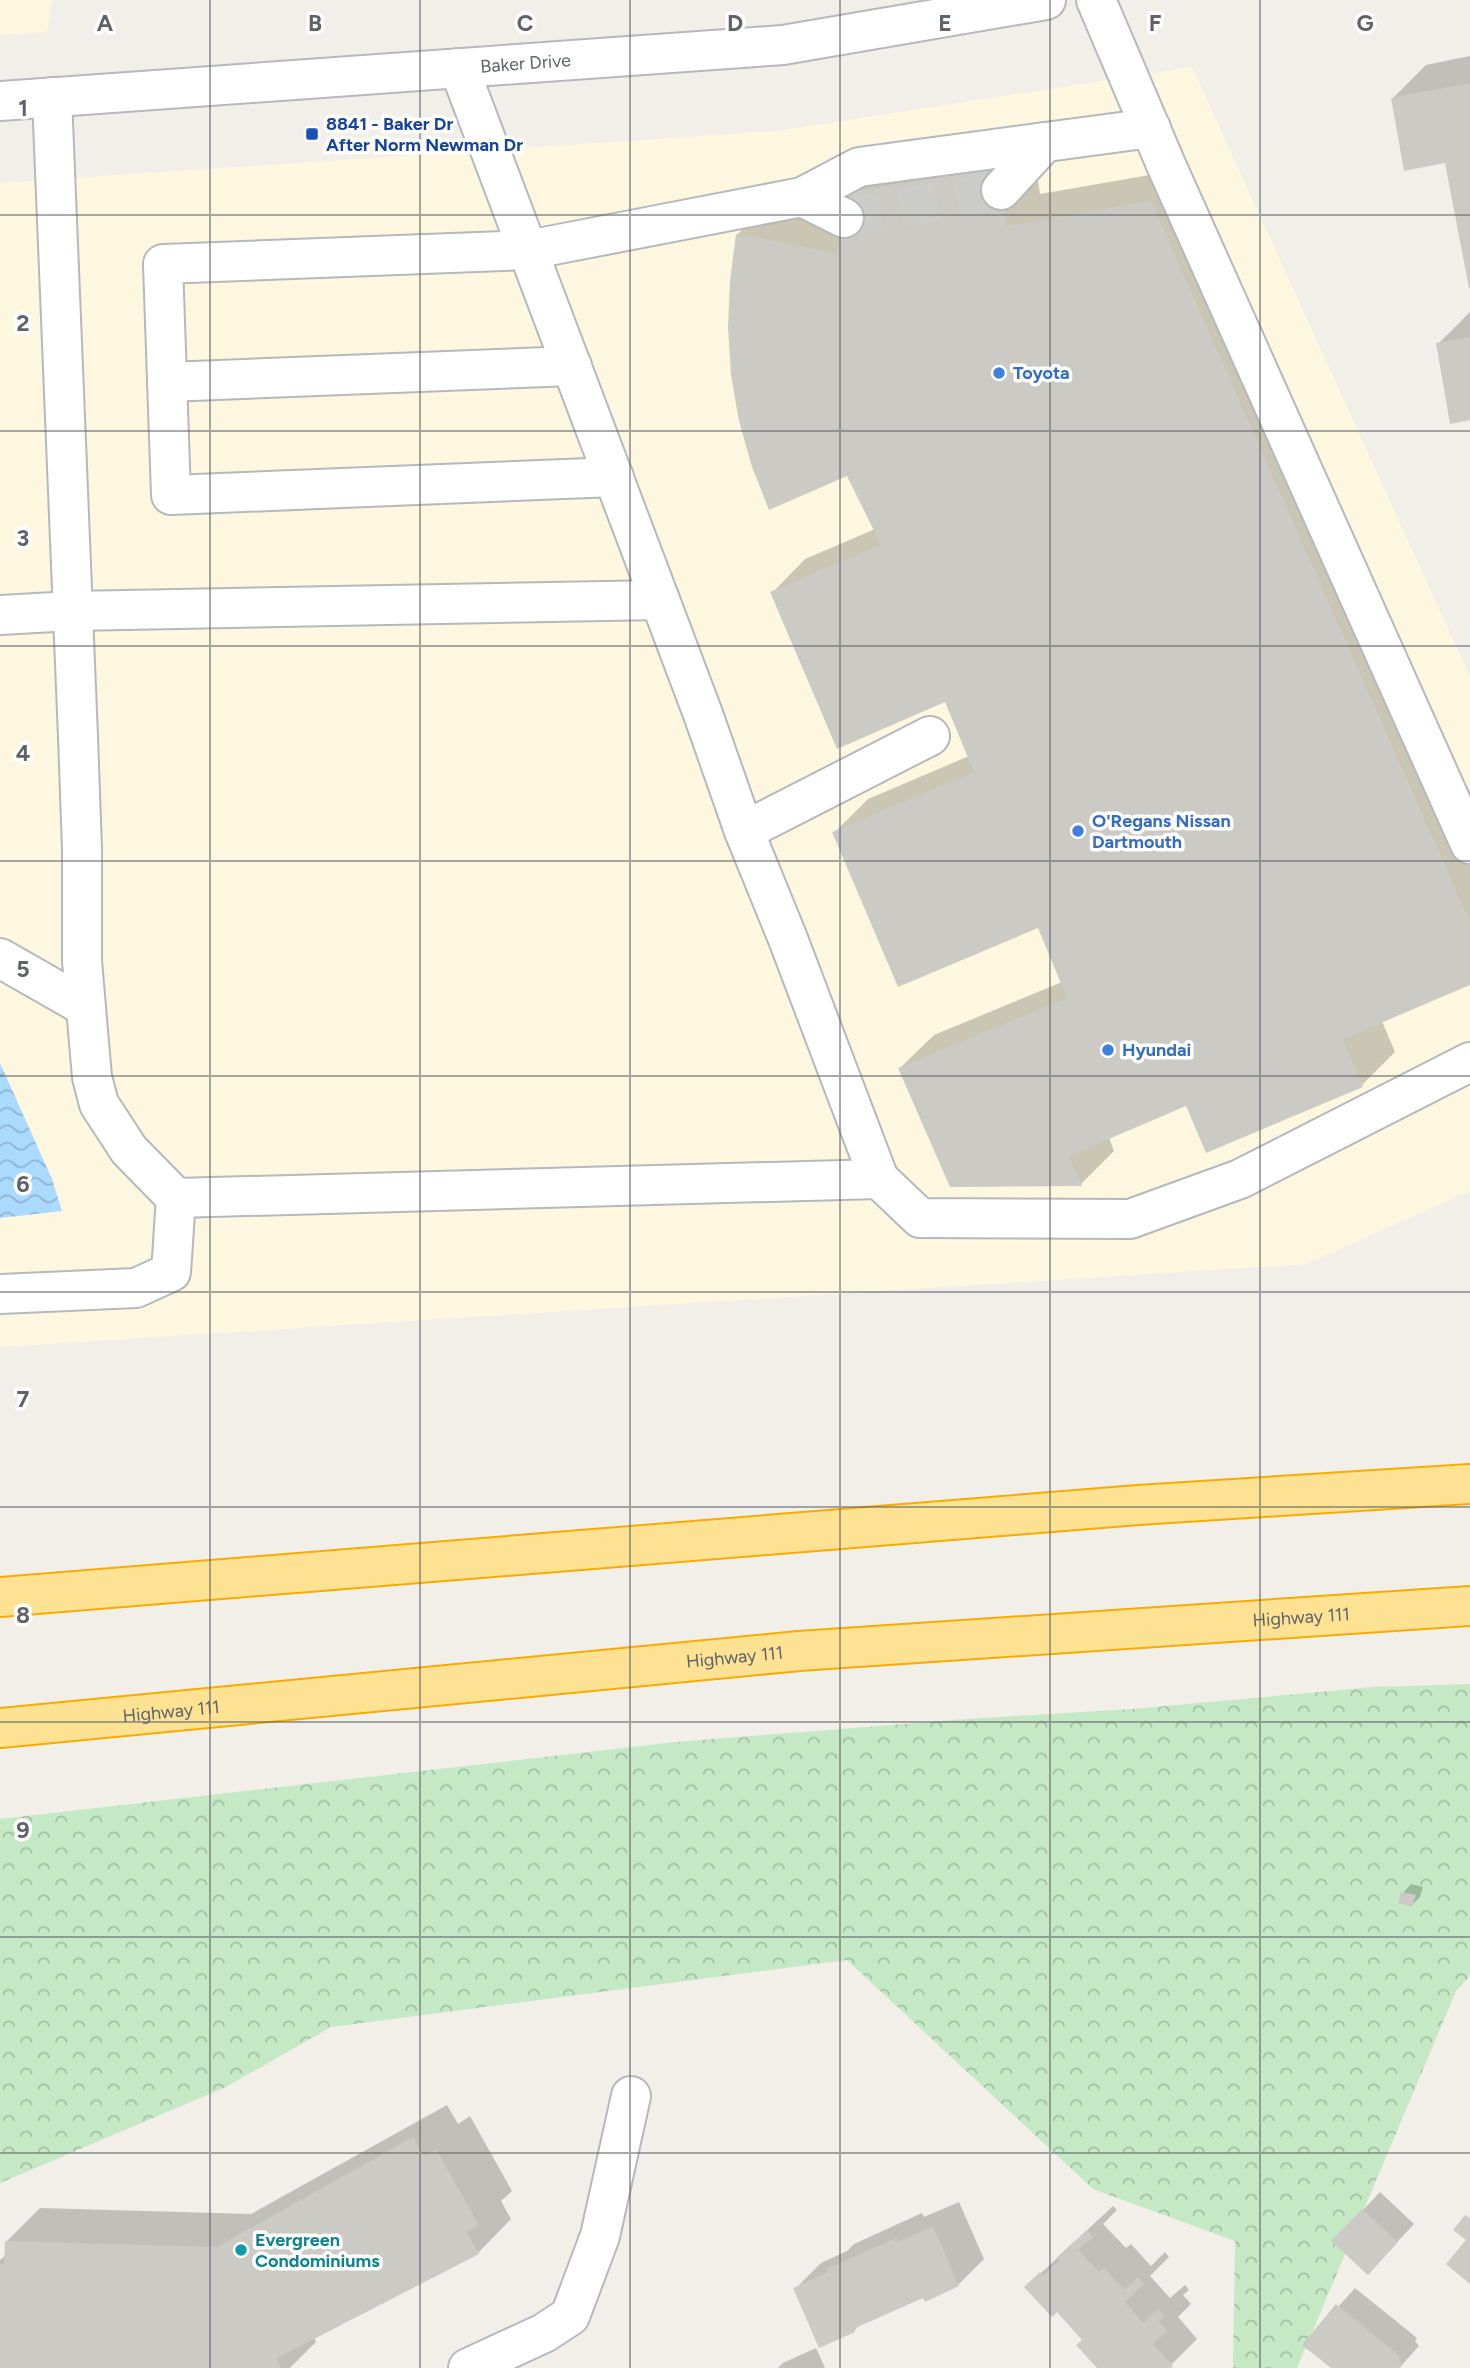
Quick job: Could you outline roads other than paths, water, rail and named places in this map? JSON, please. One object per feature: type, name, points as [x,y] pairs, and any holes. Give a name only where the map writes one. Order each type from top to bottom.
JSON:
[{"type":"highway","points":[[0,1597],[1138,1505],[1470,1484]]},
{"type":"highway","name":"Highway 111","points":[[0,1728],[799,1651],[1470,1606]]},
{"type":"street","name":"Baker Drive","points":[[0,101],[783,45],[1046,0]]},
{"type":"street","points":[[1096,0],[1470,844]]},
{"type":"street","points":[[459,68],[660,600],[744,831],[879,1179],[920,1218],[1130,1219],[1240,1179],[1470,1062]]},
{"type":"street","points":[[52,97],[82,849],[84,1006],[92,1077],[99,1104],[129,1150],[176,1198],[879,1179]]},
{"type":"street","points":[[614,477],[171,495],[163,264],[528,250],[803,197],[859,167],[1151,128]]},
{"type":"street","points":[[1001,190],[1045,142]]},
{"type":"street","points":[[803,197],[844,218]]},
{"type":"street","points":[[167,382],[572,366]]},
{"type":"street","points":[[0,615],[72,611],[660,600]]},
{"type":"street","points":[[744,831],[929,736]]},
{"type":"street","points":[[0,958],[84,1006]]},
{"type":"street","points":[[0,1294],[136,1289],[171,1272],[176,1198]]},
{"type":"street","points":[[468,2368],[544,2333],[570,2316],[600,2236],[631,2096]]},
{"type":"water","points":[[0,1063],[52,1179],[62,1211],[0,1218]]},
{"type":"tunnel","points":[[844,218],[1001,190]]},
{"type":"place","name":"8841 - Baker Dr After Norm Newman Dr","points":[[312,134]]},
{"type":"place","name":"Toyota","points":[[999,373]]},
{"type":"place","name":"O'Regans Nissan Dartmouth","points":[[1078,831]]},
{"type":"place","name":"Hyundai","points":[[1108,1050]]},
{"type":"place","name":"Evergreen Condominiums","points":[[241,2250]]}]
